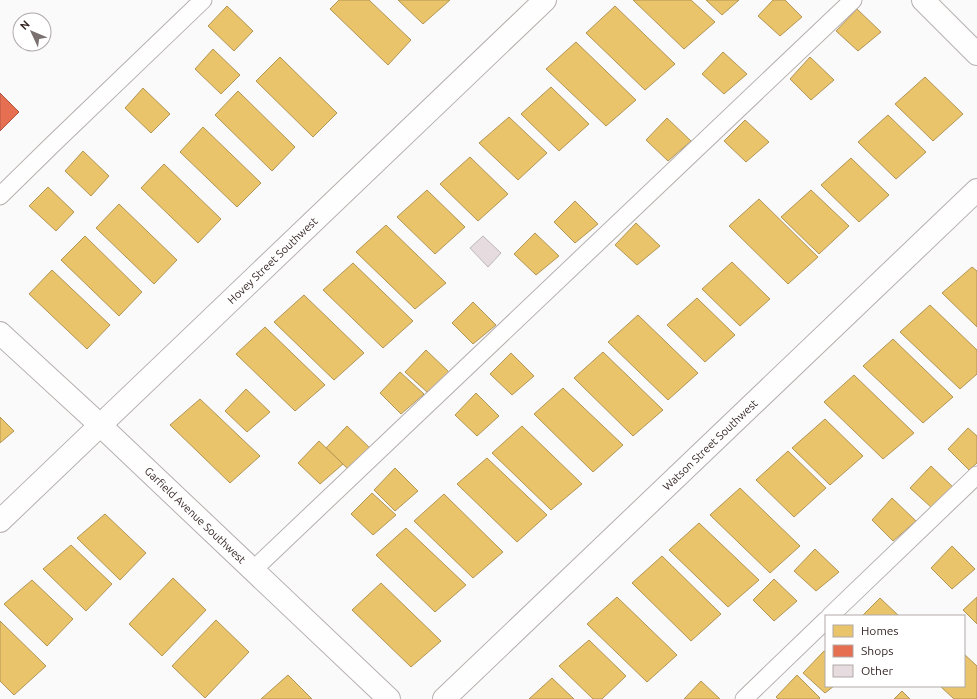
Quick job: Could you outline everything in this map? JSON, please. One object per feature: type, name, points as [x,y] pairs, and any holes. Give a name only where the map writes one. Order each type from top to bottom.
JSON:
[{"type":"street","name":"Hovey Street Southwest","points":[[0,521],[545,0]]},
{"type":"street","points":[[923,0],[977,54]]},
{"type":"street","name":"Watson Street Southwest","points":[[444,699],[977,190]]},
{"type":"street","name":"Garfield Avenue Southwest","points":[[0,333],[389,699]]},
{"type":"lane","points":[[0,196],[203,0]]},
{"type":"lane","points":[[253,570],[853,0]]},
{"type":"lane","points":[[831,615],[977,475]]},
{"type":"lane","points":[[744,699],[825,621]]},
{"type":"building: Homes","points":[[339,0],[369,0],[411,40],[388,65],[330,9]]},
{"type":"building: Homes","points":[[398,0],[450,0],[423,24]]},
{"type":"building: Homes","points":[[633,0],[691,0],[715,22],[684,49]]},
{"type":"building: Homes","points":[[706,0],[739,0],[722,15]]},
{"type":"building: Homes","points":[[773,0],[785,0],[802,17],[780,36],[758,16]]},
{"type":"building: Homes","points":[[227,6],[253,31],[234,51],[208,26]]},
{"type":"building: Homes","points":[[615,6],[675,64],[645,90],[586,33]]},
{"type":"building: Homes","points":[[857,9],[881,32],[858,51],[836,31]]},
{"type":"building: Homes","points":[[576,42],[636,100],[606,126],[546,69]]},
{"type":"building: Homes","points":[[213,49],[240,75],[221,94],[195,69]]},
{"type":"building: Homes","points":[[723,52],[747,74],[724,94],[702,74]]},
{"type":"building: Homes","points":[[280,57],[337,113],[313,137],[256,81]]},
{"type":"building: Homes","points":[[810,57],[834,80],[811,100],[790,79]]},
{"type":"building: Homes","points":[[925,77],[963,114],[933,141],[895,104]]},
{"type":"building: Homes","points":[[551,87],[589,124],[559,151],[521,114]]},
{"type":"building: Homes","points":[[143,88],[170,114],[151,133],[125,108]]},
{"type":"building: Homes","points":[[238,91],[295,147],[272,171],[215,115]]},
{"type":"building: Homes","points":[[888,115],[926,152],[896,179],[858,142]]},
{"type":"building: Homes","points":[[509,117],[547,153],[518,180],[479,143]]},
{"type":"building: Homes","points":[[667,118],[691,141],[668,161],[646,140]]},
{"type":"building: Homes","points":[[745,120],[769,142],[746,162],[724,141]]},
{"type":"building: Homes","points":[[203,127],[261,183],[237,207],[180,152]]},
{"type":"building: Homes","points":[[83,151],[109,176],[91,196],[65,171]]},
{"type":"building: Homes","points":[[470,157],[508,194],[478,221],[440,184]]},
{"type":"building: Homes","points":[[851,158],[889,195],[859,222],[821,185]]},
{"type":"building: Homes","points":[[164,164],[221,219],[198,243],[141,188]]},
{"type":"building: Homes","points":[[48,187],[74,212],[56,231],[29,206]]},
{"type":"building: Homes","points":[[427,190],[465,227],[435,254],[397,217]]},
{"type":"building: Homes","points":[[811,190],[849,226],[819,254],[781,217]]},
{"type":"building: Homes","points":[[759,199],[818,257],[788,284],[729,226]]},
{"type":"building: Homes","points":[[575,201],[598,224],[575,243],[554,222]]},
{"type":"building: Homes","points":[[119,204],[177,260],[154,284],[96,228]]},
{"type":"building: Homes","points":[[636,223],[660,246],[637,265],[615,245]]},
{"type":"building: Homes","points":[[386,225],[446,283],[415,309],[356,252]]},
{"type":"building: Homes","points":[[535,233],[559,256],[536,275],[514,254]]},
{"type":"building: Homes","points":[[85,236],[142,292],[119,316],[61,260]]},
{"type":"building: Homes","points":[[732,262],[770,299],[740,326],[702,289]]},
{"type":"building: Homes","points":[[353,263],[413,321],[383,348],[323,290]]},
{"type":"building: Homes","points":[[972,267],[977,271],[977,327],[942,293]]},
{"type":"building: Homes","points":[[52,270],[110,325],[87,349],[29,294]]},
{"type":"building: Homes","points":[[304,295],[364,353],[334,380],[274,322]]},
{"type":"building: Homes","points":[[697,298],[735,335],[705,362],[667,325]]},
{"type":"building: Homes","points":[[473,302],[496,325],[473,344],[452,323]]},
{"type":"building: Homes","points":[[930,305],[977,350],[977,374],[960,389],[900,332]]},
{"type":"building: Homes","points":[[638,315],[698,373],[668,400],[608,342]]},
{"type":"building: Homes","points":[[265,327],[325,385],[295,411],[236,354]]},
{"type":"building: Homes","points":[[893,339],[953,397],[923,423],[863,366]]},
{"type":"building: Homes","points":[[426,350],[450,373],[427,392],[405,372]]},
{"type":"building: Homes","points":[[603,352],[663,410],[633,436],[574,378]]},
{"type":"building: Homes","points":[[511,353],[534,376],[512,395],[490,374]]},
{"type":"building: Homes","points":[[400,372],[424,394],[401,414],[380,393]]},
{"type":"building: Homes","points":[[854,375],[914,433],[883,459],[824,402]]},
{"type":"building: Homes","points":[[563,388],[623,445],[593,472],[534,414]]},
{"type":"building: Homes","points":[[246,389],[270,412],[247,432],[225,411]]},
{"type":"building: Homes","points":[[476,393],[499,416],[477,436],[455,415]]},
{"type":"building: Homes","points":[[200,399],[260,456],[230,483],[170,425]]},
{"type":"building: Homes","points":[[0,417],[14,431],[0,443]]},
{"type":"building: Homes","points":[[825,419],[863,456],[830,485],[792,448]]},
{"type":"building: Homes","points":[[347,426],[371,449],[348,469],[326,448]]},
{"type":"building: Homes","points":[[522,426],[582,484],[551,510],[492,453]]},
{"type":"building: Homes","points":[[968,428],[977,436],[977,463],[969,470],[948,449]]},
{"type":"building: Homes","points":[[319,441],[343,464],[320,484],[298,463]]},
{"type":"building: Homes","points":[[788,451],[826,488],[794,517],[756,480]]},
{"type":"building: Homes","points":[[487,458],[547,515],[517,542],[457,484]]},
{"type":"building: Homes","points":[[931,466],[955,489],[932,508],[910,488]]},
{"type":"building: Homes","points":[[395,468],[418,491],[395,511],[374,490]]},
{"type":"building: Homes","points":[[740,488],[800,546],[770,573],[710,515]]},
{"type":"building: Homes","points":[[372,493],[396,515],[373,535],[351,514]]},
{"type":"building: Homes","points":[[444,494],[503,552],[473,578],[414,521]]},
{"type":"building: Homes","points":[[892,498],[916,521],[893,541],[872,520]]},
{"type":"building: Homes","points":[[105,514],[146,553],[120,580],[77,538]]},
{"type":"building: Homes","points":[[699,523],[759,580],[728,607],[669,550]]},
{"type":"building: Homes","points":[[406,528],[466,585],[435,612],[376,555]]},
{"type":"building: Homes","points":[[71,545],[112,584],[86,611],[43,569]]},
{"type":"building: Homes","points":[[952,546],[975,569],[952,589],[931,568]]},
{"type":"building: Homes","points":[[815,549],[839,572],[816,591],[794,571]]},
{"type":"building: Homes","points":[[662,556],[721,614],[691,641],[632,583]]},
{"type":"building: Homes","points":[[173,578],[206,610],[162,656],[129,624]]},
{"type":"building: Homes","points":[[774,579],[797,601],[774,621],[753,600]]},
{"type":"building: Homes","points":[[32,580],[73,619],[47,646],[4,604]]},
{"type":"building: Homes","points":[[381,583],[441,641],[411,667],[352,610]]},
{"type":"building: Homes","points":[[617,597],[677,655],[647,682],[587,624]]},
{"type":"building: Homes","points":[[977,597],[977,624],[963,610]]},
{"type":"building: Homes","points":[[880,598],[898,615],[863,615]]},
{"type":"building: Homes","points":[[216,620],[249,652],[205,698],[172,666]]},
{"type":"building: Homes","points":[[0,621],[46,666],[14,695],[0,681]]},
{"type":"building: Homes","points":[[589,640],[626,676],[602,699],[593,699],[559,666]]},
{"type":"building: Homes","points":[[824,651],[825,687],[833,687],[825,693],[803,673]]},
{"type":"building: Homes","points":[[965,655],[977,666],[977,699],[954,699],[941,687],[965,687]]},
{"type":"building: Homes","points":[[288,675],[312,699],[261,699]]},
{"type":"building: Homes","points":[[797,675],[820,698],[819,699],[778,699],[776,697]]},
{"type":"building: Homes","points":[[552,678],[574,699],[529,699]]},
{"type":"building: Homes","points":[[701,681],[720,699],[684,699]]},
{"type":"building: Homes","points":[[902,691],[910,699],[894,699]]},
{"type":"building: Shops","points":[[0,93],[19,112],[0,131]]},
{"type":"building: Other","points":[[483,236],[501,253],[488,267],[470,248]]}]
